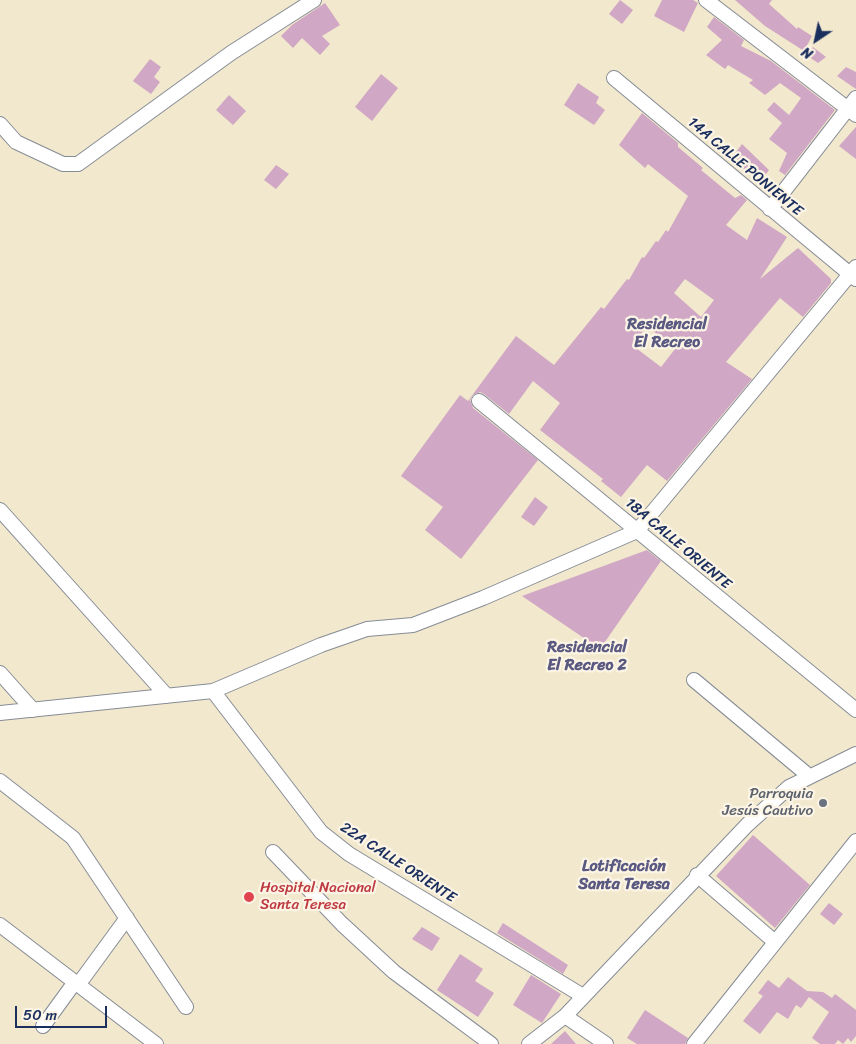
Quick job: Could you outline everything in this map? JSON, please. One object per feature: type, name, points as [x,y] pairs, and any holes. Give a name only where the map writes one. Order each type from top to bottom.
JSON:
[{"type":"street","points":[[0,124],[16,142],[63,164],[78,164],[231,53],[314,0]]},
{"type":"street","points":[[706,0],[853,107],[770,209]]},
{"type":"street","name":"14A CALLE PONIENTE","points":[[614,78],[770,209],[854,274]]},
{"type":"street","points":[[0,713],[213,692],[321,645],[367,629],[413,625],[483,598],[637,531],[854,274]]},
{"type":"street","name":"18A CALLE ORIENTE","points":[[479,401],[856,710]]},
{"type":"street","points":[[0,510],[167,696]]},
{"type":"street","points":[[0,673],[33,710]]},
{"type":"street","points":[[694,680],[809,776]]},
{"type":"street","name":"22A CALLE ORIENTE","points":[[213,692],[321,832],[349,854],[583,996]]},
{"type":"street","points":[[529,1044],[565,1016],[747,825],[782,794],[809,776],[856,754]]},
{"type":"street","points":[[0,781],[73,838],[186,1007]]},
{"type":"street","points":[[694,1044],[856,841]]},
{"type":"street","points":[[273,852],[342,924],[388,966],[491,1044]]},
{"type":"street","points":[[698,875],[775,942]]},
{"type":"street","points":[[43,1026],[127,918]]},
{"type":"street","points":[[0,925],[156,1044]]},
{"type":"street","points":[[565,1016],[606,1044]]},
{"type":"building","points":[[620,0],[633,10],[622,24],[609,14]]},
{"type":"building","points":[[662,0],[693,0],[698,3],[684,32],[654,16]]},
{"type":"building","points":[[735,0],[772,0],[769,4],[797,29],[798,27],[812,36],[804,51],[765,26]]},
{"type":"building","points":[[325,3],[340,25],[322,36],[330,44],[320,55],[302,38],[293,48],[281,36],[292,25]]},
{"type":"building","points":[[714,17],[744,40],[741,46],[771,61],[835,110],[785,175],[779,171],[787,153],[769,139],[782,123],[767,110],[774,102],[789,115],[801,98],[780,83],[765,95],[749,83],[753,80],[728,65],[725,69],[706,55],[722,40],[707,27]]},
{"type":"building","points":[[813,47],[826,57],[818,63],[806,55]]},
{"type":"building","points":[[150,59],[161,67],[154,77],[160,82],[151,94],[133,81]]},
{"type":"building","points":[[846,67],[856,72],[856,89],[837,76]]},
{"type":"building","points":[[381,74],[398,88],[372,121],[355,107]]},
{"type":"building","points":[[578,83],[599,97],[596,103],[605,110],[594,125],[564,105]]},
{"type":"building","points":[[229,95],[246,111],[233,125],[216,110]]},
{"type":"building","points":[[642,113],[678,143],[678,147],[703,168],[701,170],[735,198],[741,195],[747,200],[726,225],[747,240],[757,218],[787,237],[760,279],[798,248],[831,279],[831,283],[803,317],[780,298],[726,362],[752,379],[667,481],[647,465],[621,497],[601,481],[603,479],[540,430],[560,403],[533,381],[509,414],[484,394],[480,392],[473,395],[470,400],[473,408],[538,460],[461,559],[425,530],[443,507],[401,476],[460,395],[468,401],[516,336],[554,365],[601,307],[604,309],[627,279],[629,280],[642,257],[644,258],[666,230],[668,232],[688,196],[648,164],[645,168],[619,145]],"holes":[[[685,279],[714,300],[701,317],[674,293]],[[647,326],[675,349],[661,367],[632,345]]]},
{"type":"building","points":[[856,127],[856,159],[839,146]]},
{"type":"building","points":[[742,144],[769,170],[760,182],[731,159]]},
{"type":"building","points":[[276,165],[289,174],[276,189],[264,180]]},
{"type":"building","points":[[535,497],[548,507],[534,526],[521,517]]},
{"type":"building","points":[[647,550],[661,561],[600,649],[522,596]]},
{"type":"building","points":[[753,835],[810,885],[775,928],[716,876]]},
{"type":"building","points":[[829,903],[843,914],[834,925],[820,914]]},
{"type":"building","points":[[503,923],[568,965],[563,974],[497,933]]},
{"type":"building","points":[[422,927],[440,938],[432,951],[412,939]]},
{"type":"building","points":[[460,954],[483,969],[475,981],[494,993],[478,1017],[437,990]]},
{"type":"building","points":[[531,975],[561,994],[542,1023],[513,1005]]},
{"type":"building","points":[[788,977],[807,991],[823,992],[832,998],[835,994],[856,1010],[856,1036],[851,1042],[848,1038],[843,1044],[838,1040],[835,1044],[820,1044],[812,1038],[829,1012],[809,997],[801,1008],[796,1005],[788,1019],[777,1012],[760,1034],[743,1021],[763,996],[758,993],[768,980],[779,988]]},
{"type":"building","points":[[645,1010],[688,1038],[685,1044],[637,1044],[627,1038]]},
{"type":"building","points":[[565,1031],[576,1044],[551,1044]]},
{"type":"place","name":"Parroquia Jesús Cautivo","points":[[823,803]]},
{"type":"place","name":"Hospital Nacional Santa Teresa","points":[[249,897]]},
{"type":"district","name":"Residencial El Recreo","points":[[667,334]]},
{"type":"district","name":"Residencial El Recreo 2","points":[[587,657]]},
{"type":"district","name":"Lotificación Santa Teresa","points":[[624,876]]}]
